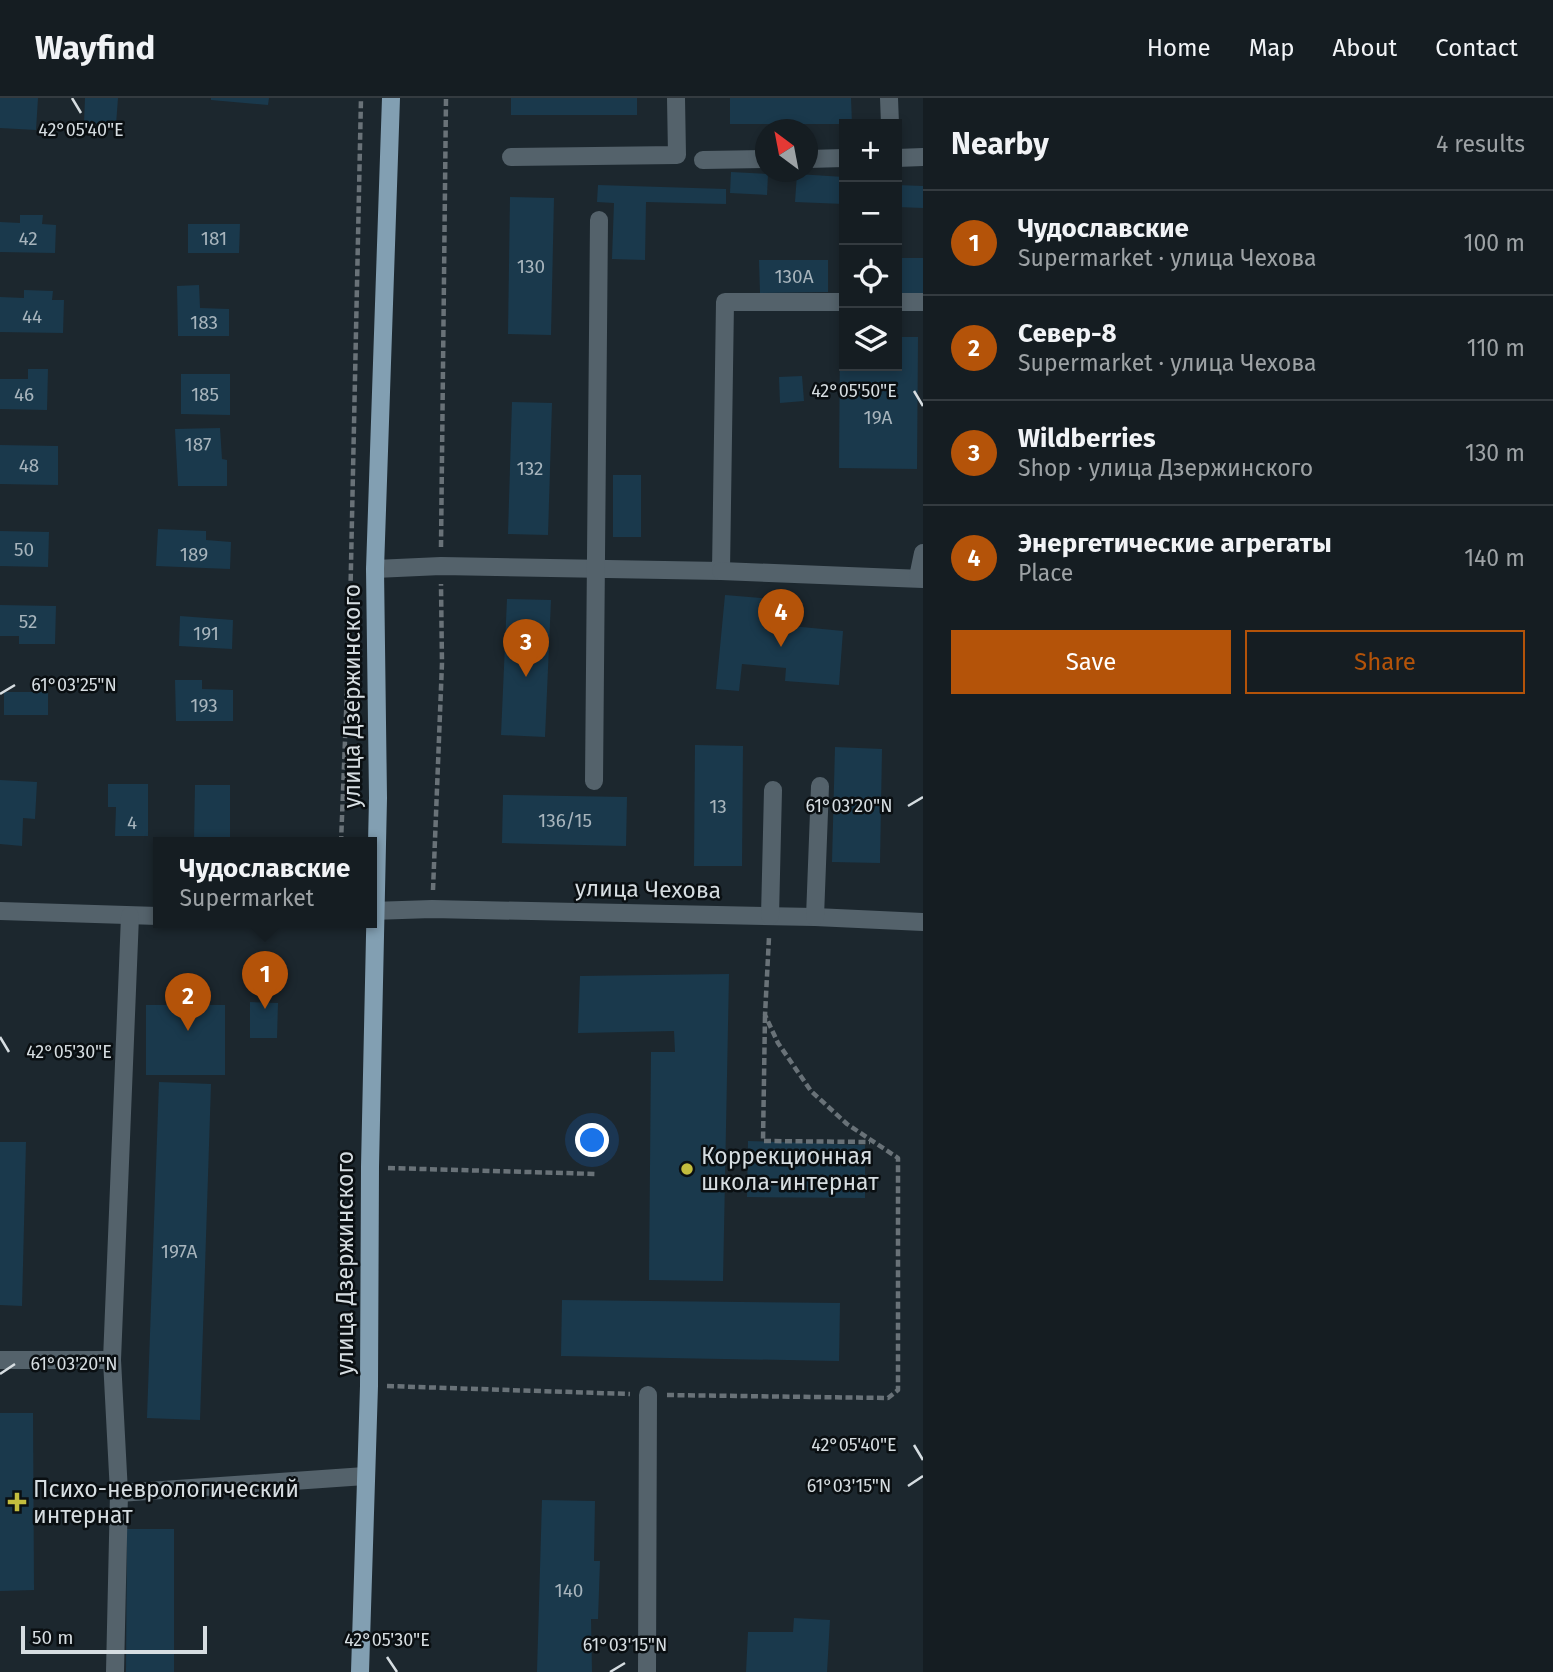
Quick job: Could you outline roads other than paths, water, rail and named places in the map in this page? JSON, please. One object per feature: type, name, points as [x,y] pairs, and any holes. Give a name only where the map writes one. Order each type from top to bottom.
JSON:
[{"type":"main road","name":"улица Дзержинского","points":[[377,837],[375,569],[391,98]]},
{"type":"main road","name":"улица Дзержинского","points":[[360,1672],[369,1386],[374,928]]},
{"type":"street","points":[[511,157],[677,155],[676,98]]},
{"type":"street","points":[[889,98],[890,119]]},
{"type":"street","points":[[902,158],[923,157]]},
{"type":"street","points":[[818,159],[839,158]]},
{"type":"street","points":[[704,160],[755,159]]},
{"type":"street","points":[[594,781],[599,220]]},
{"type":"street","points":[[721,572],[724,302],[839,302]]},
{"type":"street","points":[[902,302],[923,302]]},
{"type":"street","points":[[375,569],[441,566],[595,568],[921,578],[923,553]]},
{"type":"street","points":[[815,917],[820,786]]},
{"type":"street","points":[[770,916],[773,790]]},
{"type":"street","name":"улица Чехова","points":[[377,911],[432,909],[815,917],[923,922]]},
{"type":"street","points":[[0,911],[153,916]]},
{"type":"street","points":[[115,1672],[119,1493],[112,1360],[130,916]]},
{"type":"street","points":[[0,1360],[112,1360]]},
{"type":"street","points":[[647,1672],[648,1395]]},
{"type":"street","points":[[119,1493],[365,1476]]},
{"type":"place","name":"Энергетические агрегаты","points":[[781,647]]},
{"type":"place","name":"Wildberries","points":[[526,677]]},
{"type":"place","name":"Чудославские","points":[[265,1009]]},
{"type":"place","name":"Север-8","points":[[188,1031]]},
{"type":"place","name":"Коррекционная школа-интернат","points":[[687,1169]]},
{"type":"place","name":"Психо-неврологический интернат","points":[[17,1502]]}]
